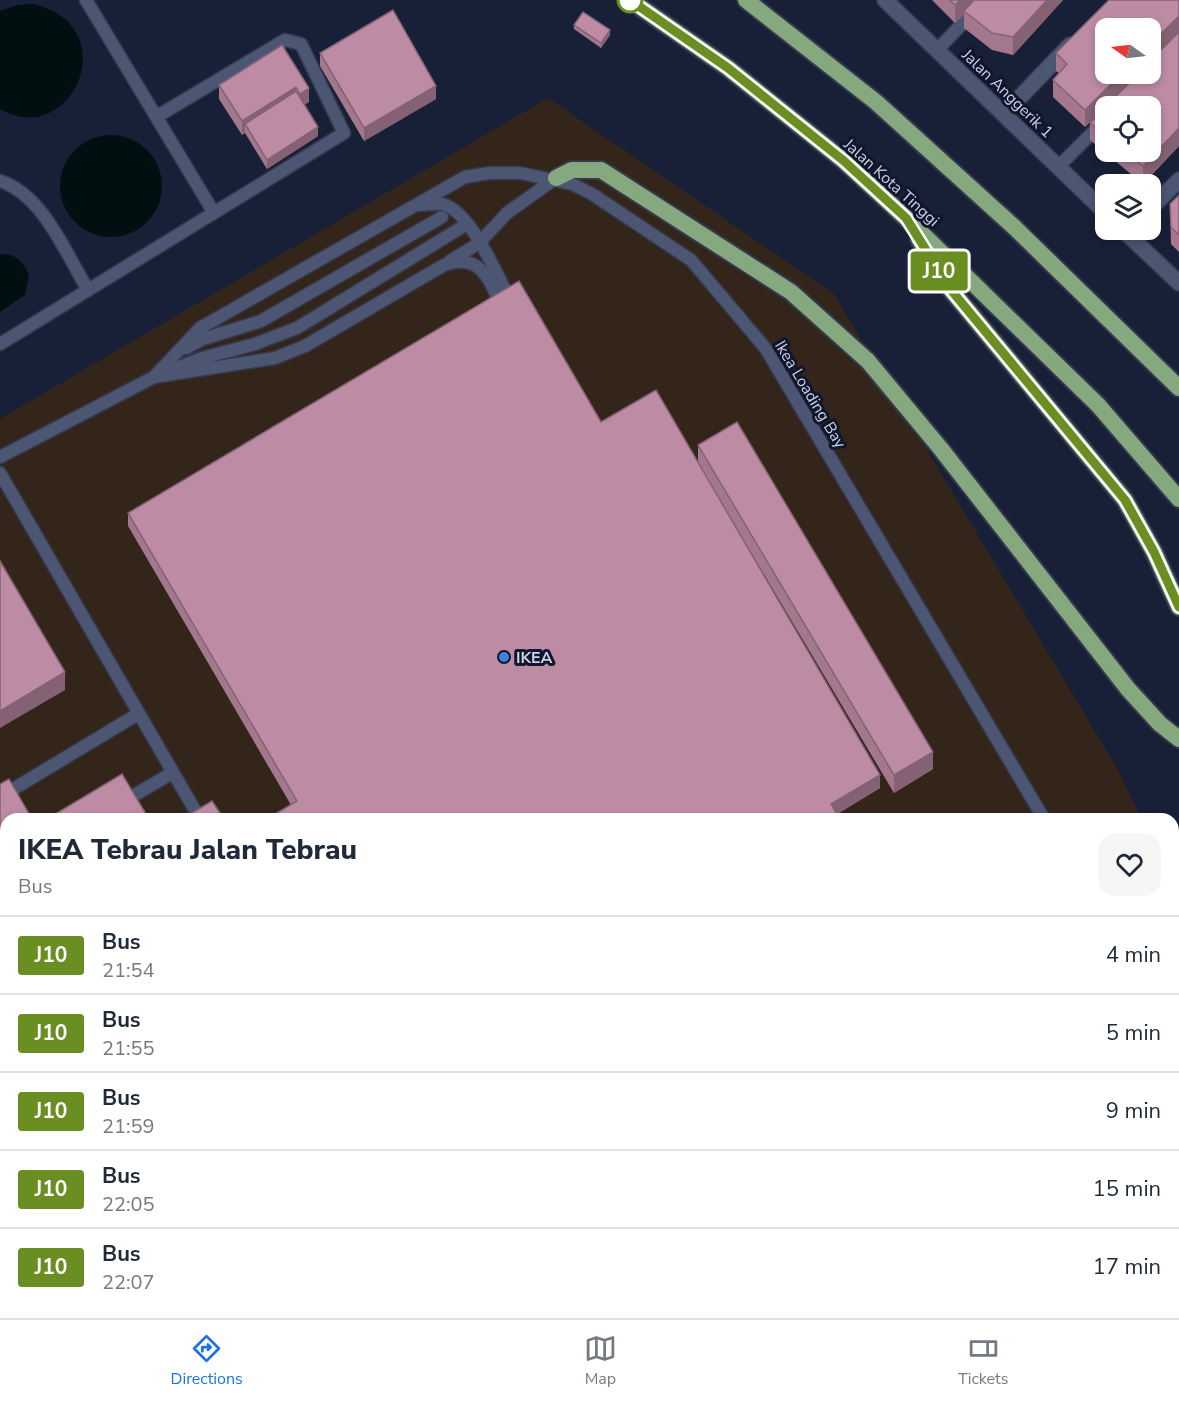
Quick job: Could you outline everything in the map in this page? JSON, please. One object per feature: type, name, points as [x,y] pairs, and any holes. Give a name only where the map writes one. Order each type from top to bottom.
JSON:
[{"type":"highway","name":"Jalan Kota Tinggi","points":[[630,0],[728,68],[844,161],[906,218],[1098,405],[1179,499]]},
{"type":"highway","points":[[746,0],[876,102],[1013,226],[1179,388]]},
{"type":"highway","points":[[556,178],[572,170],[601,170],[791,292],[821,316],[868,361],[941,449],[1128,689],[1160,724],[1179,739]]},
{"type":"highway","points":[[906,218],[951,290],[1125,500],[1154,552],[1179,607]]},
{"type":"street","name":"Jalan Anggerik 1","points":[[885,0],[1095,202]]},
{"type":"street","points":[[1004,114],[1082,33]]},
{"type":"street","points":[[1161,198],[1179,180]]},
{"type":"street","points":[[1136,240],[1179,284]]},
{"type":"lane","points":[[86,0],[214,213]]},
{"type":"lane","points":[[937,50],[985,0]]},
{"type":"lane","points":[[0,344],[344,134],[302,44],[285,40],[156,117]]},
{"type":"lane","points":[[1058,167],[1095,130]]},
{"type":"lane","name":"Ikea Loading Bay","points":[[154,377],[200,328],[465,177],[513,172],[556,178],[592,194],[691,261],[766,349],[1040,813]]},
{"type":"lane","points":[[154,377],[275,358],[305,346],[479,243],[507,213],[556,178]]},
{"type":"lane","points":[[0,181],[16,186],[35,201],[88,290]]},
{"type":"lane","points":[[417,205],[442,204],[460,214],[516,310]]},
{"type":"lane","points":[[177,353],[203,339],[261,321],[442,217]]},
{"type":"lane","points":[[0,457],[154,377],[202,358],[255,344],[297,328],[467,224]]},
{"type":"lane","points":[[444,265],[466,261],[477,266],[486,274],[508,324]]},
{"type":"lane","points":[[0,473],[196,813]]},
{"type":"lane","points":[[0,797],[138,714]]},
{"type":"lane","points":[[104,813],[172,773]]},
{"type":"shaded area","points":[[33,4],[62,16],[78,35],[83,58],[79,80],[67,100],[49,113],[26,117],[0,109],[0,11],[17,5]]},
{"type":"shaded area","points":[[548,98],[834,294],[1118,770],[1139,813],[0,813],[0,419]]},
{"type":"shaded area","points":[[111,135],[131,139],[147,150],[158,166],[162,186],[158,206],[147,222],[131,233],[111,237],[91,233],[75,222],[64,206],[60,186],[64,166],[75,150],[91,139]]},
{"type":"shaded area","points":[[0,254],[11,255],[19,259],[29,276],[25,295],[0,312]]},
{"type":"building","points":[[950,0],[960,0],[955,5]]},
{"type":"building","points":[[974,0],[1047,0],[1013,37],[992,33],[964,11]]},
{"type":"building","points":[[1109,0],[1179,0],[1179,16],[1161,34],[1161,18],[1095,18],[1095,84],[1111,84],[1099,96],[1095,96],[1095,100],[1085,110],[1053,80],[1067,64],[1056,53]]},
{"type":"building","points":[[393,10],[436,86],[364,128],[320,53]]},
{"type":"building","points":[[583,12],[610,30],[601,43],[574,25]]},
{"type":"building","points":[[1179,32],[1179,128],[1161,147],[1161,96],[1116,96],[1129,84],[1161,84],[1161,50]]},
{"type":"building","points":[[282,45],[309,88],[300,94],[296,87],[242,121],[219,85]]},
{"type":"building","points":[[296,91],[318,127],[267,160],[245,124]]},
{"type":"building","points":[[1179,195],[1179,235],[1171,227],[1170,204]]},
{"type":"building","name":"IKEA","points":[[519,281],[601,422],[656,390],[880,775],[831,804],[836,813],[277,813],[297,801],[128,513]]},
{"type":"building","points":[[737,422],[933,752],[894,775],[698,445]]},
{"type":"building","points":[[0,561],[65,672],[0,711]]},
{"type":"building","points":[[122,774],[145,813],[57,813]]},
{"type":"building","points":[[9,779],[29,813],[0,813],[0,784]]},
{"type":"building","points":[[212,801],[220,813],[192,813]]},
{"type":"bus line","name":"J10","points":[[630,0],[728,68],[844,161],[906,218],[951,290],[1125,500],[1154,552],[1179,607]]},
{"type":"place","name":"IKEA","points":[[504,657]]}]
